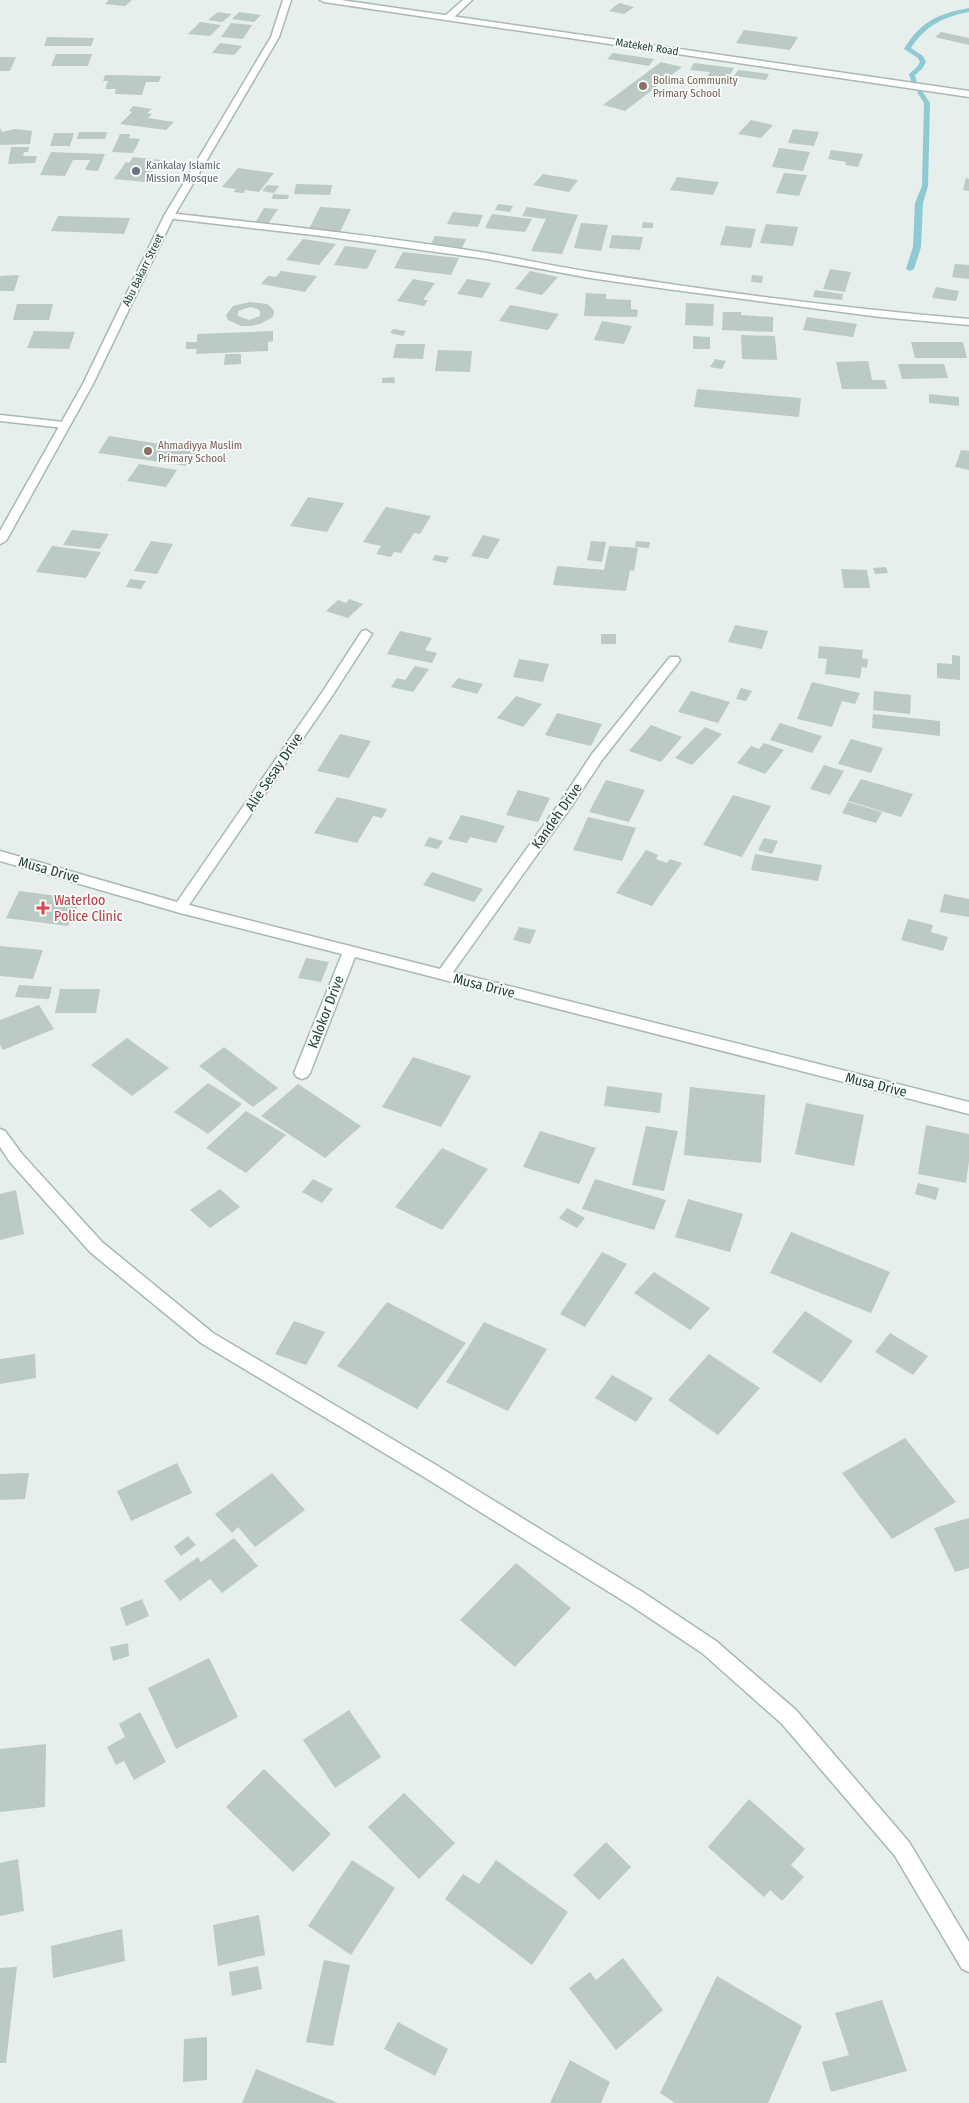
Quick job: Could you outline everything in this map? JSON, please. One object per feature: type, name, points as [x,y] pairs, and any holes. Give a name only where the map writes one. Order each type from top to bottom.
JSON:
[{"type":"street","name":"Abu Bakarr Street","points":[[0,541],[9,522],[55,446],[64,425],[88,384],[169,216],[275,37],[287,0]]},
{"type":"street","name":"Matekeh Road","points":[[324,0],[969,94]]},
{"type":"street","points":[[449,17],[468,0]]},
{"type":"street","points":[[169,216],[434,249],[676,287],[880,314],[969,322]]},
{"type":"street","points":[[0,418],[64,425]]},
{"type":"street","name":"Alie Sesay Drive","points":[[180,908],[323,701],[366,634]]},
{"type":"street","name":"Kandeh Drive","points":[[443,975],[564,807],[597,757],[674,660]]},
{"type":"street","name":"Musa Drive","points":[[0,856],[180,908],[969,1108]]},
{"type":"street","name":"Kalokor Drive","points":[[302,1073],[350,951]]},
{"type":"street","points":[[0,1134],[16,1158],[96,1247],[207,1338],[430,1471],[637,1598],[709,1647],[789,1717],[902,1849],[969,1962]]},
{"type":"building","points":[[109,0],[132,0],[125,6],[105,4]]},
{"type":"building","points":[[619,3],[634,7],[624,14],[609,11]]},
{"type":"building","points":[[218,12],[232,14],[222,22],[208,20]]},
{"type":"building","points":[[239,12],[261,15],[254,22],[232,19]]},
{"type":"building","points":[[200,22],[221,25],[210,36],[188,34]]},
{"type":"building","points":[[231,23],[252,25],[243,39],[221,37]]},
{"type":"building","points":[[744,30],[798,37],[790,50],[736,43]]},
{"type":"building","points":[[941,32],[969,38],[969,45],[935,37]]},
{"type":"building","points":[[47,37],[94,38],[91,46],[44,46]]},
{"type":"building","points":[[220,43],[242,46],[234,55],[212,53]]},
{"type":"building","points":[[613,53],[654,59],[649,66],[607,59]]},
{"type":"building","points":[[56,54],[92,54],[88,66],[51,66]]},
{"type":"building","points":[[0,57],[16,57],[10,71],[0,71]]},
{"type":"building","name":"Bolima Community Primary School","points":[[661,62],[682,67],[625,111],[603,105]]},
{"type":"building","points":[[694,63],[734,68],[725,83],[705,80],[710,72],[690,70]]},
{"type":"building","points":[[738,70],[769,74],[766,80],[734,76]]},
{"type":"building","points":[[105,75],[161,76],[159,82],[146,82],[142,95],[115,94],[116,89],[105,89],[108,81],[103,81]]},
{"type":"building","points":[[133,106],[152,109],[147,113],[152,114],[148,118],[174,122],[166,130],[120,124],[132,112],[129,111]]},
{"type":"building","points":[[751,120],[773,125],[761,138],[738,134]]},
{"type":"building","points":[[0,128],[2,132],[15,129],[32,131],[30,144],[0,145]]},
{"type":"building","points":[[793,129],[819,132],[814,146],[788,143]]},
{"type":"building","points":[[79,132],[107,132],[105,139],[77,139]]},
{"type":"building","points":[[54,133],[74,133],[70,146],[50,146]]},
{"type":"building","points":[[120,134],[130,134],[129,138],[140,139],[133,153],[112,152]]},
{"type":"building","points":[[11,147],[29,147],[28,152],[24,152],[23,156],[37,156],[35,163],[8,164]]},
{"type":"building","points":[[779,148],[810,152],[803,171],[772,167]]},
{"type":"building","points":[[831,150],[863,154],[858,167],[845,165],[846,162],[828,159]]},
{"type":"building","points":[[51,152],[105,154],[98,171],[85,170],[90,160],[73,160],[65,176],[40,175]]},
{"type":"building","name":"Kankalay Islamic Mission Mosque","points":[[133,157],[160,160],[145,182],[114,179],[126,162],[129,163]]},
{"type":"building","points":[[238,168],[274,173],[259,192],[245,190],[244,193],[234,192],[236,189],[222,187]]},
{"type":"building","points":[[784,173],[807,175],[799,196],[776,193]]},
{"type":"building","points":[[543,174],[578,180],[569,192],[533,185]]},
{"type":"building","points":[[677,177],[719,182],[713,195],[670,190]]},
{"type":"building","points":[[966,178],[969,179],[969,191],[963,190]]},
{"type":"building","points":[[296,184],[332,185],[330,195],[294,194]]},
{"type":"building","points":[[267,185],[279,186],[274,193],[262,191]]},
{"type":"building","points":[[273,194],[289,195],[288,199],[272,199]]},
{"type":"building","points":[[498,204],[513,206],[510,212],[495,210]]},
{"type":"building","points":[[320,207],[351,209],[340,232],[309,229]]},
{"type":"building","points":[[527,207],[578,215],[562,254],[531,251],[546,219],[522,216]]},
{"type":"building","points":[[264,208],[278,209],[268,224],[255,223]]},
{"type":"building","points":[[453,212],[483,215],[478,227],[447,224]]},
{"type":"building","points":[[492,214],[532,219],[525,232],[485,228]]},
{"type":"building","points":[[58,216],[130,218],[124,234],[51,231]]},
{"type":"building","points":[[643,222],[653,223],[653,228],[642,228]]},
{"type":"building","points":[[581,223],[608,225],[601,251],[574,248]]},
{"type":"building","points":[[766,224],[798,227],[793,246],[760,243]]},
{"type":"building","points":[[726,226],[756,229],[751,248],[720,245]]},
{"type":"building","points":[[612,235],[643,237],[640,250],[609,248]]},
{"type":"building","points":[[435,236],[466,239],[462,248],[431,244]]},
{"type":"building","points":[[303,239],[336,244],[319,265],[286,260]]},
{"type":"building","points":[[345,246],[377,250],[367,269],[334,265]]},
{"type":"building","points":[[403,252],[459,258],[451,275],[394,268]]},
{"type":"building","points":[[955,264],[969,265],[969,279],[952,277]]},
{"type":"building","points":[[830,269],[851,272],[845,292],[823,289]]},
{"type":"building","points":[[281,271],[317,276],[305,292],[261,284],[268,276],[276,277]]},
{"type":"building","points":[[530,271],[558,277],[542,295],[515,289]]},
{"type":"building","points":[[19,275],[14,291],[0,291],[0,276]]},
{"type":"building","points":[[752,275],[763,276],[762,283],[751,282]]},
{"type":"building","points":[[413,279],[435,283],[423,300],[428,300],[424,306],[397,301]]},
{"type":"building","points":[[467,279],[491,283],[482,298],[457,294]]},
{"type":"building","points":[[936,287],[959,291],[956,301],[932,298]]},
{"type":"building","points":[[815,290],[843,294],[842,300],[813,297]]},
{"type":"building","points":[[586,293],[606,294],[606,299],[631,300],[631,309],[638,310],[637,317],[584,316]]},
{"type":"building","points":[[250,302],[267,304],[274,312],[273,317],[260,324],[241,326],[228,320],[226,315],[233,306]],"holes":[[[250,307],[258,309],[260,316],[249,320],[238,316],[238,311]]]},
{"type":"building","points":[[686,303],[714,304],[713,326],[685,325]]},
{"type":"building","points":[[17,304],[53,304],[49,320],[13,320]]},
{"type":"building","points":[[510,305],[559,314],[548,330],[499,321]]},
{"type":"building","points":[[723,312],[741,312],[741,315],[773,317],[773,332],[722,330]]},
{"type":"building","points":[[807,317],[857,324],[853,337],[803,330]]},
{"type":"building","points":[[602,321],[632,326],[624,344],[594,340]]},
{"type":"building","points":[[393,329],[406,331],[403,336],[390,333]]},
{"type":"building","points":[[34,331],[75,332],[69,349],[27,348]]},
{"type":"building","points":[[273,331],[273,341],[268,342],[268,351],[196,354],[197,349],[186,349],[186,342],[197,342],[197,334]]},
{"type":"building","points":[[741,335],[775,336],[777,360],[742,359]]},
{"type":"building","points":[[693,336],[710,337],[710,349],[693,349]]},
{"type":"building","points":[[911,342],[963,342],[967,358],[915,358]]},
{"type":"building","points":[[396,344],[425,344],[423,359],[393,358]]},
{"type":"building","points":[[438,350],[472,351],[470,372],[435,371]]},
{"type":"building","points":[[225,354],[241,354],[241,364],[224,365]]},
{"type":"building","points":[[715,359],[726,361],[722,369],[710,367]]},
{"type":"building","points":[[868,361],[872,380],[885,380],[887,389],[842,389],[836,362]]},
{"type":"building","points":[[898,364],[944,364],[948,378],[902,379]]},
{"type":"building","points":[[394,377],[395,383],[382,383],[382,378]]},
{"type":"building","points":[[697,389],[801,398],[799,417],[694,407]]},
{"type":"building","points":[[929,394],[959,397],[959,406],[929,403]]},
{"type":"building","name":"Ahmadiyya Muslim Primary School","points":[[109,436],[198,450],[187,466],[98,453]]},
{"type":"building","points":[[961,450],[969,451],[969,470],[955,467]]},
{"type":"building","points":[[139,464],[177,470],[166,487],[127,481]]},
{"type":"building","points":[[308,497],[344,503],[327,532],[290,526]]},
{"type":"building","points":[[386,507],[431,516],[420,534],[414,533],[401,553],[394,552],[391,557],[376,554],[381,546],[363,542]]},
{"type":"building","points":[[72,530],[109,534],[100,549],[63,545]]},
{"type":"building","points":[[483,535],[500,539],[488,559],[471,556]]},
{"type":"building","points":[[151,541],[173,544],[157,574],[134,571]]},
{"type":"building","points":[[591,541],[606,542],[602,562],[587,560]]},
{"type":"building","points":[[636,541],[650,542],[649,548],[635,547]]},
{"type":"building","points":[[52,546],[101,552],[86,578],[36,572]]},
{"type":"building","points":[[609,546],[638,548],[634,571],[630,570],[626,591],[553,585],[557,566],[604,570]]},
{"type":"building","points":[[435,555],[449,557],[446,563],[432,560]]},
{"type":"building","points":[[886,567],[888,573],[875,574],[873,568]]},
{"type":"building","points":[[841,569],[867,570],[870,588],[844,588]]},
{"type":"building","points":[[130,579],[146,581],[141,589],[126,587]]},
{"type":"building","points":[[349,599],[363,604],[348,618],[326,611],[338,600],[346,603]]},
{"type":"building","points":[[735,625],[768,631],[762,649],[728,642]]},
{"type":"building","points":[[400,631],[432,638],[425,650],[437,653],[432,663],[387,654]]},
{"type":"building","points":[[601,634],[616,634],[616,644],[601,644]]},
{"type":"building","points":[[819,646],[863,650],[862,658],[868,659],[867,668],[862,667],[860,678],[825,674],[827,659],[818,658]]},
{"type":"building","points":[[952,655],[960,656],[960,680],[937,678],[937,663],[952,664]]},
{"type":"building","points":[[519,659],[549,664],[543,682],[513,677]]},
{"type":"building","points":[[415,666],[429,669],[413,692],[391,687],[397,678],[405,680]]},
{"type":"building","points":[[458,678],[483,684],[477,694],[451,687]]},
{"type":"building","points":[[812,682],[860,693],[855,704],[842,701],[832,727],[797,719]]},
{"type":"building","points":[[741,688],[752,691],[746,701],[736,699]]},
{"type":"building","points":[[691,691],[730,702],[718,723],[678,712]]},
{"type":"building","points":[[874,691],[911,695],[910,714],[873,710]]},
{"type":"building","points":[[516,696],[542,704],[523,727],[497,718]]},
{"type":"building","points":[[557,713],[602,724],[591,746],[545,735]]},
{"type":"building","points":[[873,714],[940,721],[940,736],[872,728]]},
{"type":"building","points":[[780,723],[822,736],[812,753],[770,740]]},
{"type":"building","points":[[651,725],[682,737],[661,762],[629,751]]},
{"type":"building","points":[[705,727],[722,734],[692,765],[675,758]]},
{"type":"building","points":[[340,734],[371,741],[349,778],[317,771]]},
{"type":"building","points":[[851,739],[883,748],[871,773],[838,764]]},
{"type":"building","points":[[764,743],[784,750],[765,774],[737,763],[751,746],[759,749]]},
{"type":"building","points":[[824,765],[844,771],[830,795],[810,789]]},
{"type":"building","points":[[861,779],[913,794],[901,817],[848,801]]},
{"type":"building","points":[[606,780],[645,790],[629,822],[589,812]]},
{"type":"building","points":[[518,790],[550,798],[538,822],[506,815]]},
{"type":"building","points":[[733,795],[771,806],[742,857],[703,845]]},
{"type":"building","points":[[337,797],[387,809],[382,818],[373,816],[357,843],[314,833]]},
{"type":"building","points":[[848,802],[882,812],[876,823],[842,813]]},
{"type":"building","points":[[461,815],[505,826],[496,843],[470,837],[467,843],[448,839]]},
{"type":"building","points":[[588,817],[636,828],[622,861],[573,850]]},
{"type":"building","points":[[429,837],[443,841],[438,849],[424,846]]},
{"type":"building","points":[[764,838],[778,841],[772,854],[758,850]]},
{"type":"building","points":[[646,850],[658,855],[656,859],[667,863],[670,859],[682,863],[652,906],[616,893]]},
{"type":"building","points":[[755,854],[822,865],[818,881],[751,870]]},
{"type":"building","points":[[432,872],[483,889],[474,902],[423,885]]},
{"type":"building","name":"Waterloo Police Clinic","points":[[19,891],[81,899],[68,926],[6,918]]},
{"type":"building","points":[[944,894],[969,899],[969,917],[940,912]]},
{"type":"building","points":[[908,919],[933,925],[931,932],[948,937],[943,951],[901,940]]},
{"type":"building","points":[[519,927],[536,930],[530,944],[513,940]]},
{"type":"building","points":[[0,946],[43,950],[33,979],[0,976]]},
{"type":"building","points":[[306,958],[329,962],[321,982],[298,978]]},
{"type":"building","points":[[19,985],[52,987],[49,999],[15,997]]},
{"type":"building","points":[[60,989],[100,989],[96,1013],[55,1013]]},
{"type":"building","points":[[39,1005],[54,1029],[3,1050],[0,1045],[0,1020]]},
{"type":"building","points":[[127,1038],[169,1068],[132,1096],[91,1065]]},
{"type":"building","points":[[224,1047],[278,1088],[253,1107],[199,1066]]},
{"type":"building","points":[[413,1057],[471,1076],[441,1127],[382,1107]]},
{"type":"building","points":[[208,1083],[242,1104],[208,1134],[174,1112]]},
{"type":"building","points":[[298,1084],[361,1126],[325,1158],[261,1116]]},
{"type":"building","points":[[607,1086],[662,1093],[660,1113],[604,1106]]},
{"type":"building","points":[[690,1087],[765,1095],[761,1163],[684,1155]]},
{"type":"building","points":[[806,1103],[864,1115],[854,1166],[795,1154]]},
{"type":"building","points":[[246,1111],[286,1135],[246,1173],[206,1148]]},
{"type":"building","points":[[926,1125],[969,1134],[969,1161],[966,1183],[918,1174]]},
{"type":"building","points":[[646,1126],[678,1131],[664,1191],[632,1185]]},
{"type":"building","points":[[540,1131],[596,1148],[579,1184],[523,1167]]},
{"type":"building","points":[[442,1148],[488,1169],[442,1230],[395,1207]]},
{"type":"building","points":[[313,1179],[333,1189],[322,1203],[302,1192]]},
{"type":"building","points":[[595,1179],[666,1200],[654,1230],[582,1209]]},
{"type":"building","points":[[918,1183],[939,1188],[936,1200],[915,1194]]},
{"type":"building","points":[[220,1189],[240,1207],[210,1228],[190,1210]]},
{"type":"building","points":[[16,1190],[24,1234],[0,1240],[0,1194]]},
{"type":"building","points":[[688,1199],[743,1214],[730,1252],[675,1237]]},
{"type":"building","points":[[567,1208],[585,1218],[577,1228],[559,1218]]},
{"type":"building","points":[[791,1232],[890,1272],[871,1313],[770,1273]]},
{"type":"building","points":[[602,1252],[627,1264],[585,1327],[560,1314]]},
{"type":"building","points":[[654,1272],[710,1308],[690,1330],[634,1293]]},
{"type":"building","points":[[387,1302],[466,1343],[417,1409],[337,1366]]},
{"type":"building","points":[[805,1311],[853,1341],[821,1383],[772,1352]]},
{"type":"building","points":[[294,1321],[325,1332],[306,1365],[275,1354]]},
{"type":"building","points":[[484,1322],[547,1349],[508,1411],[446,1382]]},
{"type":"building","points":[[890,1333],[928,1356],[913,1375],[875,1352]]},
{"type":"building","points":[[35,1354],[36,1378],[0,1384],[0,1359]]},
{"type":"building","points":[[709,1354],[760,1388],[718,1435],[668,1400]]},
{"type":"building","points":[[612,1375],[653,1398],[636,1422],[595,1398]]},
{"type":"building","points":[[905,1438],[956,1502],[892,1539],[842,1473]]},
{"type":"building","points":[[177,1463],[192,1493],[131,1521],[117,1491]]},
{"type":"building","points":[[29,1473],[25,1499],[0,1500],[0,1474]]},
{"type":"building","points":[[272,1473],[305,1510],[255,1547],[238,1527],[232,1533],[215,1514]]},
{"type":"building","points":[[969,1518],[969,1568],[955,1572],[934,1528]]},
{"type":"building","points":[[188,1536],[196,1545],[181,1556],[174,1547]]},
{"type":"building","points":[[234,1538],[258,1566],[222,1593],[210,1579],[180,1601],[164,1581],[198,1557],[201,1562]]},
{"type":"building","points":[[516,1563],[571,1608],[515,1667],[460,1620]]},
{"type":"building","points":[[142,1599],[149,1616],[126,1626],[120,1608]]},
{"type":"building","points":[[128,1643],[129,1656],[113,1661],[110,1647]]},
{"type":"building","points":[[209,1658],[238,1717],[176,1749],[148,1688]]},
{"type":"building","points":[[349,1710],[381,1757],[335,1788],[303,1740]]},
{"type":"building","points":[[140,1712],[166,1762],[134,1780],[124,1761],[116,1765],[107,1747],[125,1737],[119,1724]]},
{"type":"building","points":[[46,1744],[45,1807],[0,1812],[0,1749]]},
{"type":"building","points":[[264,1769],[331,1834],[293,1872],[226,1807]]},
{"type":"building","points":[[404,1793],[455,1843],[419,1879],[368,1827]]},
{"type":"building","points":[[749,1799],[805,1849],[791,1865],[804,1877],[782,1901],[770,1890],[764,1897],[708,1847]]},
{"type":"building","points":[[606,1842],[631,1867],[599,1900],[573,1875]]},
{"type":"building","points":[[18,1859],[24,1911],[0,1916],[0,1863]]},
{"type":"building","points":[[352,1860],[395,1888],[351,1955],[308,1926]]},
{"type":"building","points":[[496,1860],[568,1912],[532,1965],[445,1899],[463,1874],[479,1884]]},
{"type":"building","points":[[259,1915],[265,1955],[218,1966],[213,1925]]},
{"type":"building","points":[[122,1929],[125,1961],[53,1978],[51,1946]]},
{"type":"building","points":[[623,1958],[663,2010],[616,2050],[569,1988],[590,1972],[596,1980]]},
{"type":"building","points":[[324,1960],[350,1965],[333,2046],[306,2042]]},
{"type":"building","points":[[258,1966],[262,1989],[232,1996],[229,1972]]},
{"type":"building","points":[[17,1967],[6,2063],[0,2063],[0,1968]]},
{"type":"building","points":[[717,1976],[802,2026],[768,2103],[675,2103],[660,2093]]},
{"type":"building","points":[[882,2000],[907,2071],[831,2092],[822,2062],[849,2055],[835,2013]]},
{"type":"building","points":[[398,2022],[448,2049],[435,2076],[384,2049]]},
{"type":"building","points":[[207,2037],[207,2080],[183,2082],[184,2039]]},
{"type":"building","points":[[570,2060],[610,2082],[601,2103],[550,2103]]},
{"type":"building","points":[[256,2069],[338,2103],[242,2103]]},
{"type":"waterway","points":[[914,83],[912,74],[920,68],[923,62],[921,57],[907,49],[919,32],[941,17],[969,10]]},
{"type":"waterway","points":[[910,269],[917,247],[919,203],[925,186],[927,103],[920,92]]},
{"type":"place","name":"Bolima Community Primary School","points":[[643,86]]},
{"type":"place","name":"Kankalay Islamic Mission Mosque","points":[[136,171]]},
{"type":"place","name":"Ahmadiyya Muslim Primary School","points":[[148,451]]},
{"type":"place","name":"Waterloo Police Clinic","points":[[43,908]]}]
